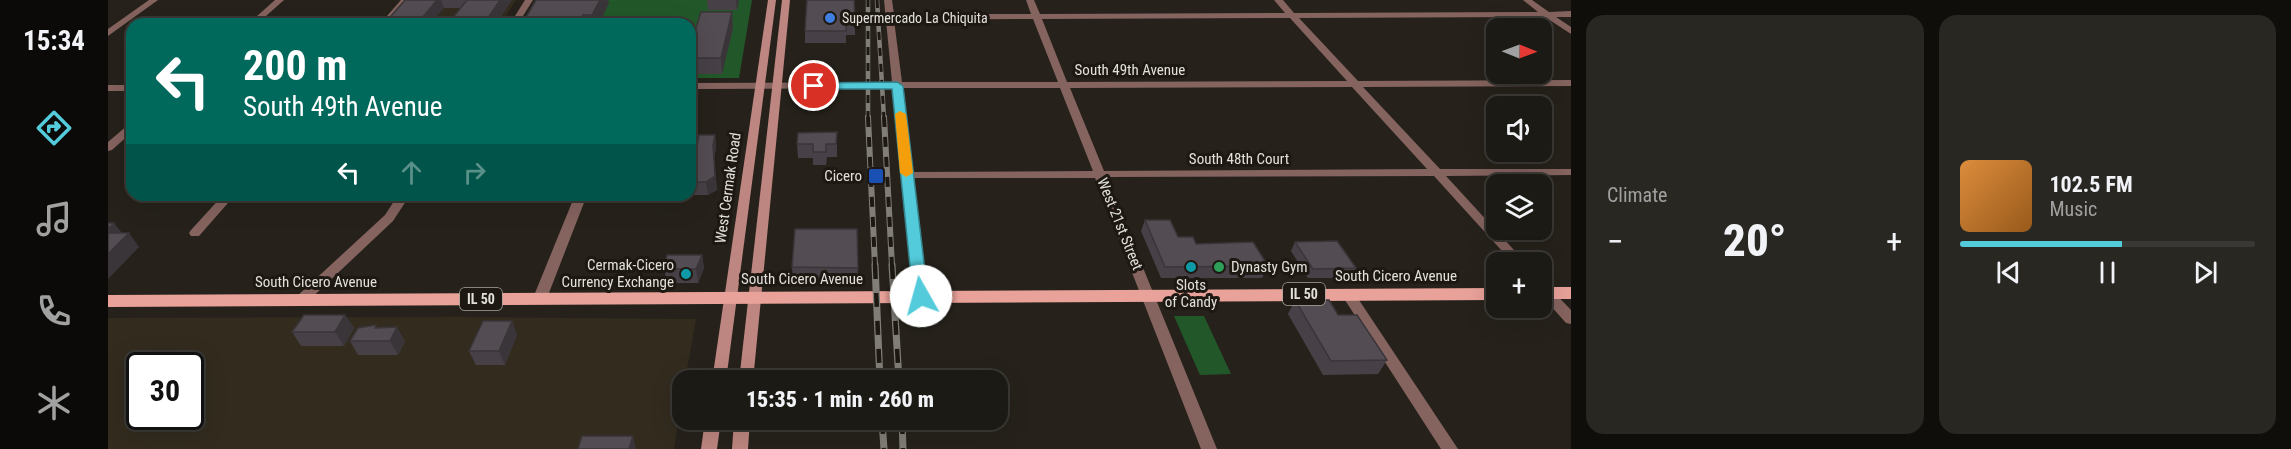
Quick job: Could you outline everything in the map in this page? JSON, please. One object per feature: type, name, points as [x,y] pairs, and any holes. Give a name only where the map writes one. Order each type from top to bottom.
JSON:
[{"type":"main road","name":"West Cermak Road","points":[[720,370],[772,0]]},
{"type":"main road","points":[[747,370],[786,0]]},
{"type":"main road","points":[[1552,292],[1571,293]]},
{"type":"main road","name":"South Cicero Avenue","points":[[108,301],[1486,294]]},
{"type":"main road","points":[[709,449],[712,430]]},
{"type":"main road","points":[[740,449],[741,430]]},
{"type":"street","points":[[129,18],[154,0]]},
{"type":"street","points":[[259,18],[280,0]]},
{"type":"street","points":[[389,18],[405,0]]},
{"type":"street","points":[[518,18],[529,0]]},
{"type":"street","points":[[888,0],[921,296]]},
{"type":"street","name":"West 21st Street","points":[[1030,0],[1209,449]]},
{"type":"street","points":[[1278,0],[1510,252]]},
{"type":"street","points":[[1527,0],[1571,31]]},
{"type":"street","points":[[890,17],[1571,14]]},
{"type":"street","points":[[108,33],[126,20]]},
{"type":"street","name":"South 49th Avenue","points":[[696,86],[1571,83]]},
{"type":"street","points":[[108,88],[126,88]]},
{"type":"street","points":[[108,148],[126,132]]},
{"type":"street","name":"South 48th Court","points":[[907,175],[1571,172]]},
{"type":"street","points":[[195,233],[224,201]]},
{"type":"street","points":[[301,300],[389,218],[400,201]]},
{"type":"street","points":[[540,298],[579,201]]},
{"type":"street","points":[[1348,294],[1450,449]]},
{"type":"street","points":[[1552,299],[1571,319]]},
{"type":"shaded area","points":[[415,0],[516,0],[505,18],[400,18]]},
{"type":"shaded area","points":[[108,318],[696,319],[687,370],[672,370],[672,430],[677,430],[674,449],[108,449]]},
{"type":"green space","points":[[541,0],[752,0],[739,78],[696,78],[696,18],[530,18]]},
{"type":"green space","points":[[1174,316],[1204,316],[1231,374],[1200,375]]},
{"type":"building","points":[[405,0],[437,0],[422,18],[389,18]]},
{"type":"building","points":[[467,0],[500,0],[488,18],[453,18]]},
{"type":"building","points":[[536,0],[600,0],[592,15],[583,15],[581,18],[526,18]]},
{"type":"building","name":"Supermercado La Chiquita","points":[[807,0],[854,0],[855,23],[846,23],[846,31],[805,31]]},
{"type":"building","points":[[701,12],[732,12],[721,58],[696,58],[696,28]]},
{"type":"building","points":[[837,132],[836,144],[826,144],[826,152],[813,152],[813,144],[797,144],[798,133]]},
{"type":"building","points":[[699,135],[715,135],[713,145],[715,176],[706,182],[696,182],[696,150]]},
{"type":"building","points":[[1145,220],[1170,220],[1178,237],[1193,237],[1196,244],[1253,242],[1268,266],[1165,267]]},
{"type":"building","points":[[795,229],[857,229],[858,268],[792,267]]},
{"type":"building","points":[[108,233],[129,233],[108,254]]},
{"type":"building","points":[[1337,241],[1356,268],[1313,269],[1295,242]]},
{"type":"building","points":[[667,255],[702,255],[696,269],[664,269]]},
{"type":"building","points":[[1295,300],[1329,300],[1338,315],[1357,315],[1387,360],[1331,361]]},
{"type":"building","points":[[304,315],[345,315],[335,332],[292,332]]},
{"type":"building","points":[[483,321],[512,321],[499,351],[469,351]]},
{"type":"building","points":[[376,325],[375,328],[397,327],[390,341],[350,341],[358,328]]},
{"type":"building","points":[[582,436],[633,436],[629,449],[578,449]]},
{"type":"railway","points":[[868,0],[868,117]]},
{"type":"railway","points":[[877,0],[884,119]]},
{"type":"railway","points":[[868,117],[875,266]]},
{"type":"railway","points":[[884,117],[892,266]]},
{"type":"railway","points":[[875,265],[880,370]]},
{"type":"railway","points":[[892,265],[898,370]]},
{"type":"railway","points":[[883,430],[884,449]]},
{"type":"railway","points":[[902,430],[903,449]]},
{"type":"slow traffic","points":[[900,114],[906,173]]},
{"type":"place","name":"Supermercado La Chiquita","points":[[830,18]]},
{"type":"place","name":"Cicero","points":[[876,176]]},
{"type":"place","name":"Slots of Candy","points":[[1191,267]]},
{"type":"place","name":"Dynasty Gym","points":[[1219,267]]},
{"type":"place","name":"Cermak-Cicero Currency Exchange","points":[[686,274]]},
{"type":"route","points":[[814,86],[897,86],[921,296]]}]
